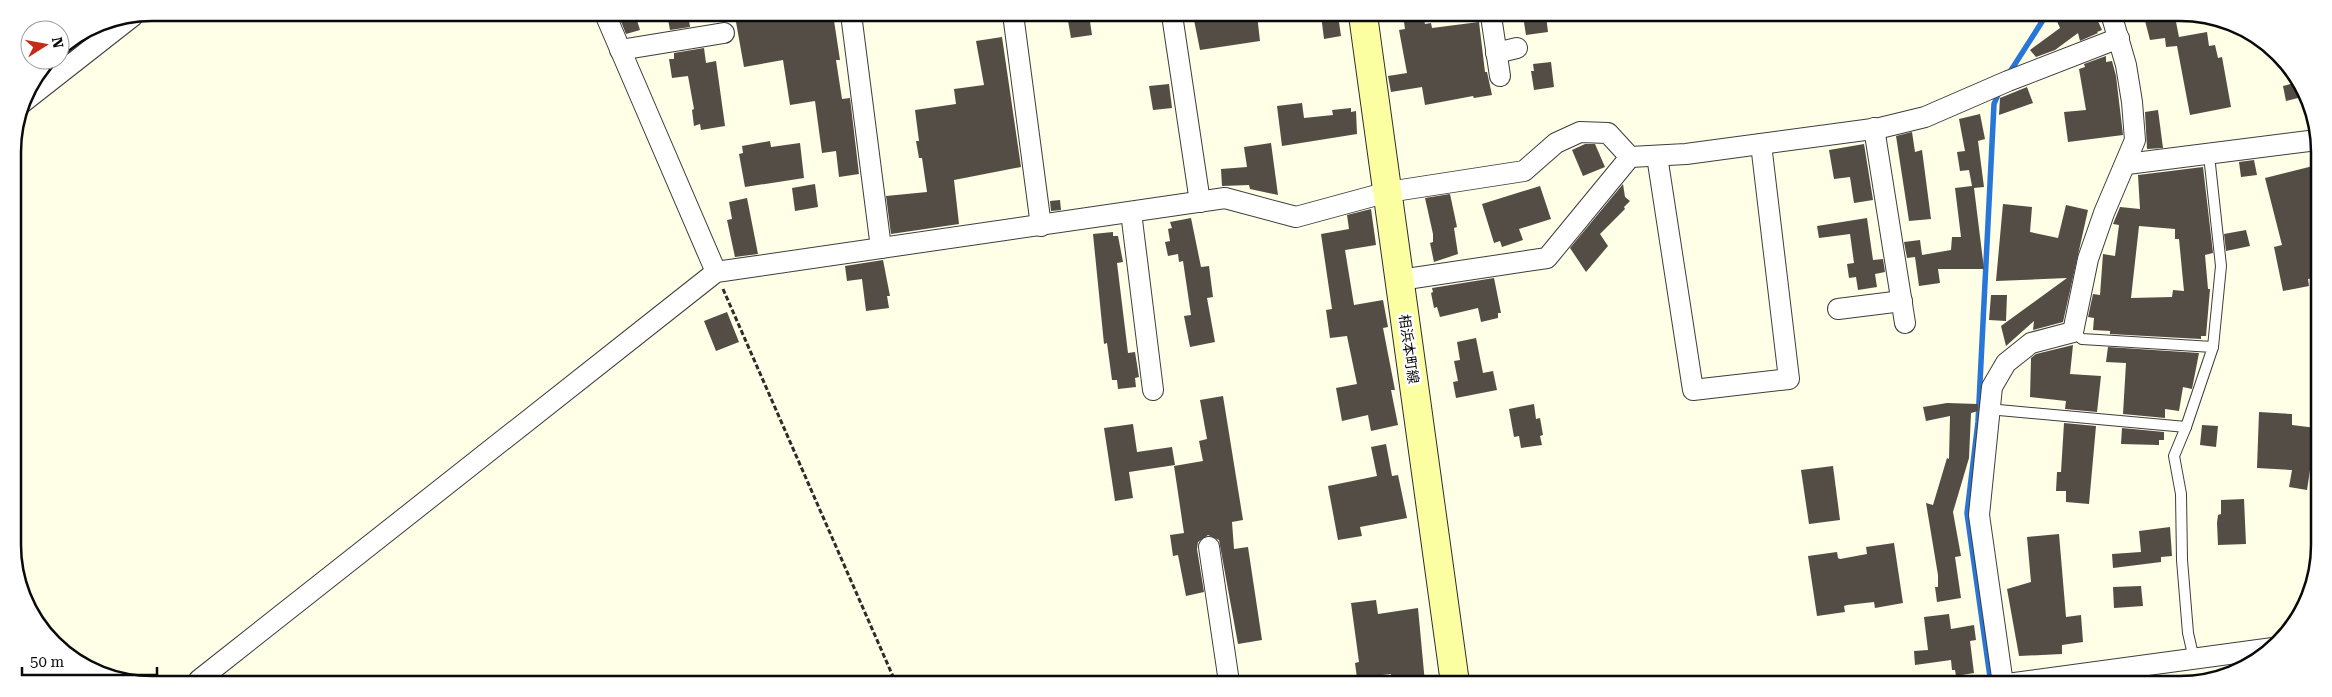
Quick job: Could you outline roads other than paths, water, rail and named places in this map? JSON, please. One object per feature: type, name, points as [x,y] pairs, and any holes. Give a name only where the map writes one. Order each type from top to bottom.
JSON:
[{"type":"main road","name":"相浜本町線","points":[[1364,21],[1454,675]]},
{"type":"street","points":[[608,21],[716,272]]},
{"type":"street","points":[[852,21],[881,248]]},
{"type":"street","points":[[1014,21],[1041,226]]},
{"type":"street","points":[[1173,21],[1200,202]]},
{"type":"street","points":[[1492,21],[1500,76]]},
{"type":"street","points":[[2002,675],[1979,515],[1988,409],[1992,387],[2006,363],[2031,343],[2073,332],[2088,259],[2104,212],[2127,164],[2135,140],[2132,102],[2119,38],[2113,21]]},
{"type":"street","points":[[37,92],[121,25]]},
{"type":"street","points":[[620,50],[724,33]]},
{"type":"street","points":[[1400,280],[1547,258],[1630,158],[1686,154],[1874,128],[1938,113],[2003,83],[2119,38]]},
{"type":"street","points":[[1496,53],[1517,48]]},
{"type":"street","points":[[1874,128],[1905,322]]},
{"type":"street","points":[[204,676],[716,272],[1224,198],[1296,217],[1388,192],[1524,171],[1556,143],[1580,132],[1608,132],[1630,158]]},
{"type":"street","points":[[2127,164],[2310,141]]},
{"type":"street","points":[[1657,156],[1693,390],[1789,379],[1761,144]]},
{"type":"street","points":[[1131,212],[1153,390]]},
{"type":"street","points":[[1838,309],[1902,302]]},
{"type":"street","points":[[1209,548],[1228,675]]},
{"type":"street","points":[[2071,675],[2258,650]]},
{"type":"lane","points":[[2194,658],[2188,633],[2182,560],[2180,494],[2174,456],[2186,427],[2213,347],[2221,266],[2209,155]]},
{"type":"lane","points":[[2073,332],[2082,339],[2213,347]]},
{"type":"lane","points":[[1988,409],[2186,427]]},
{"type":"waterway","points":[[2008,75],[2042,21]]},
{"type":"waterway","points":[[1990,675],[1967,513],[1978,422],[1994,104],[2000,90]]}]
